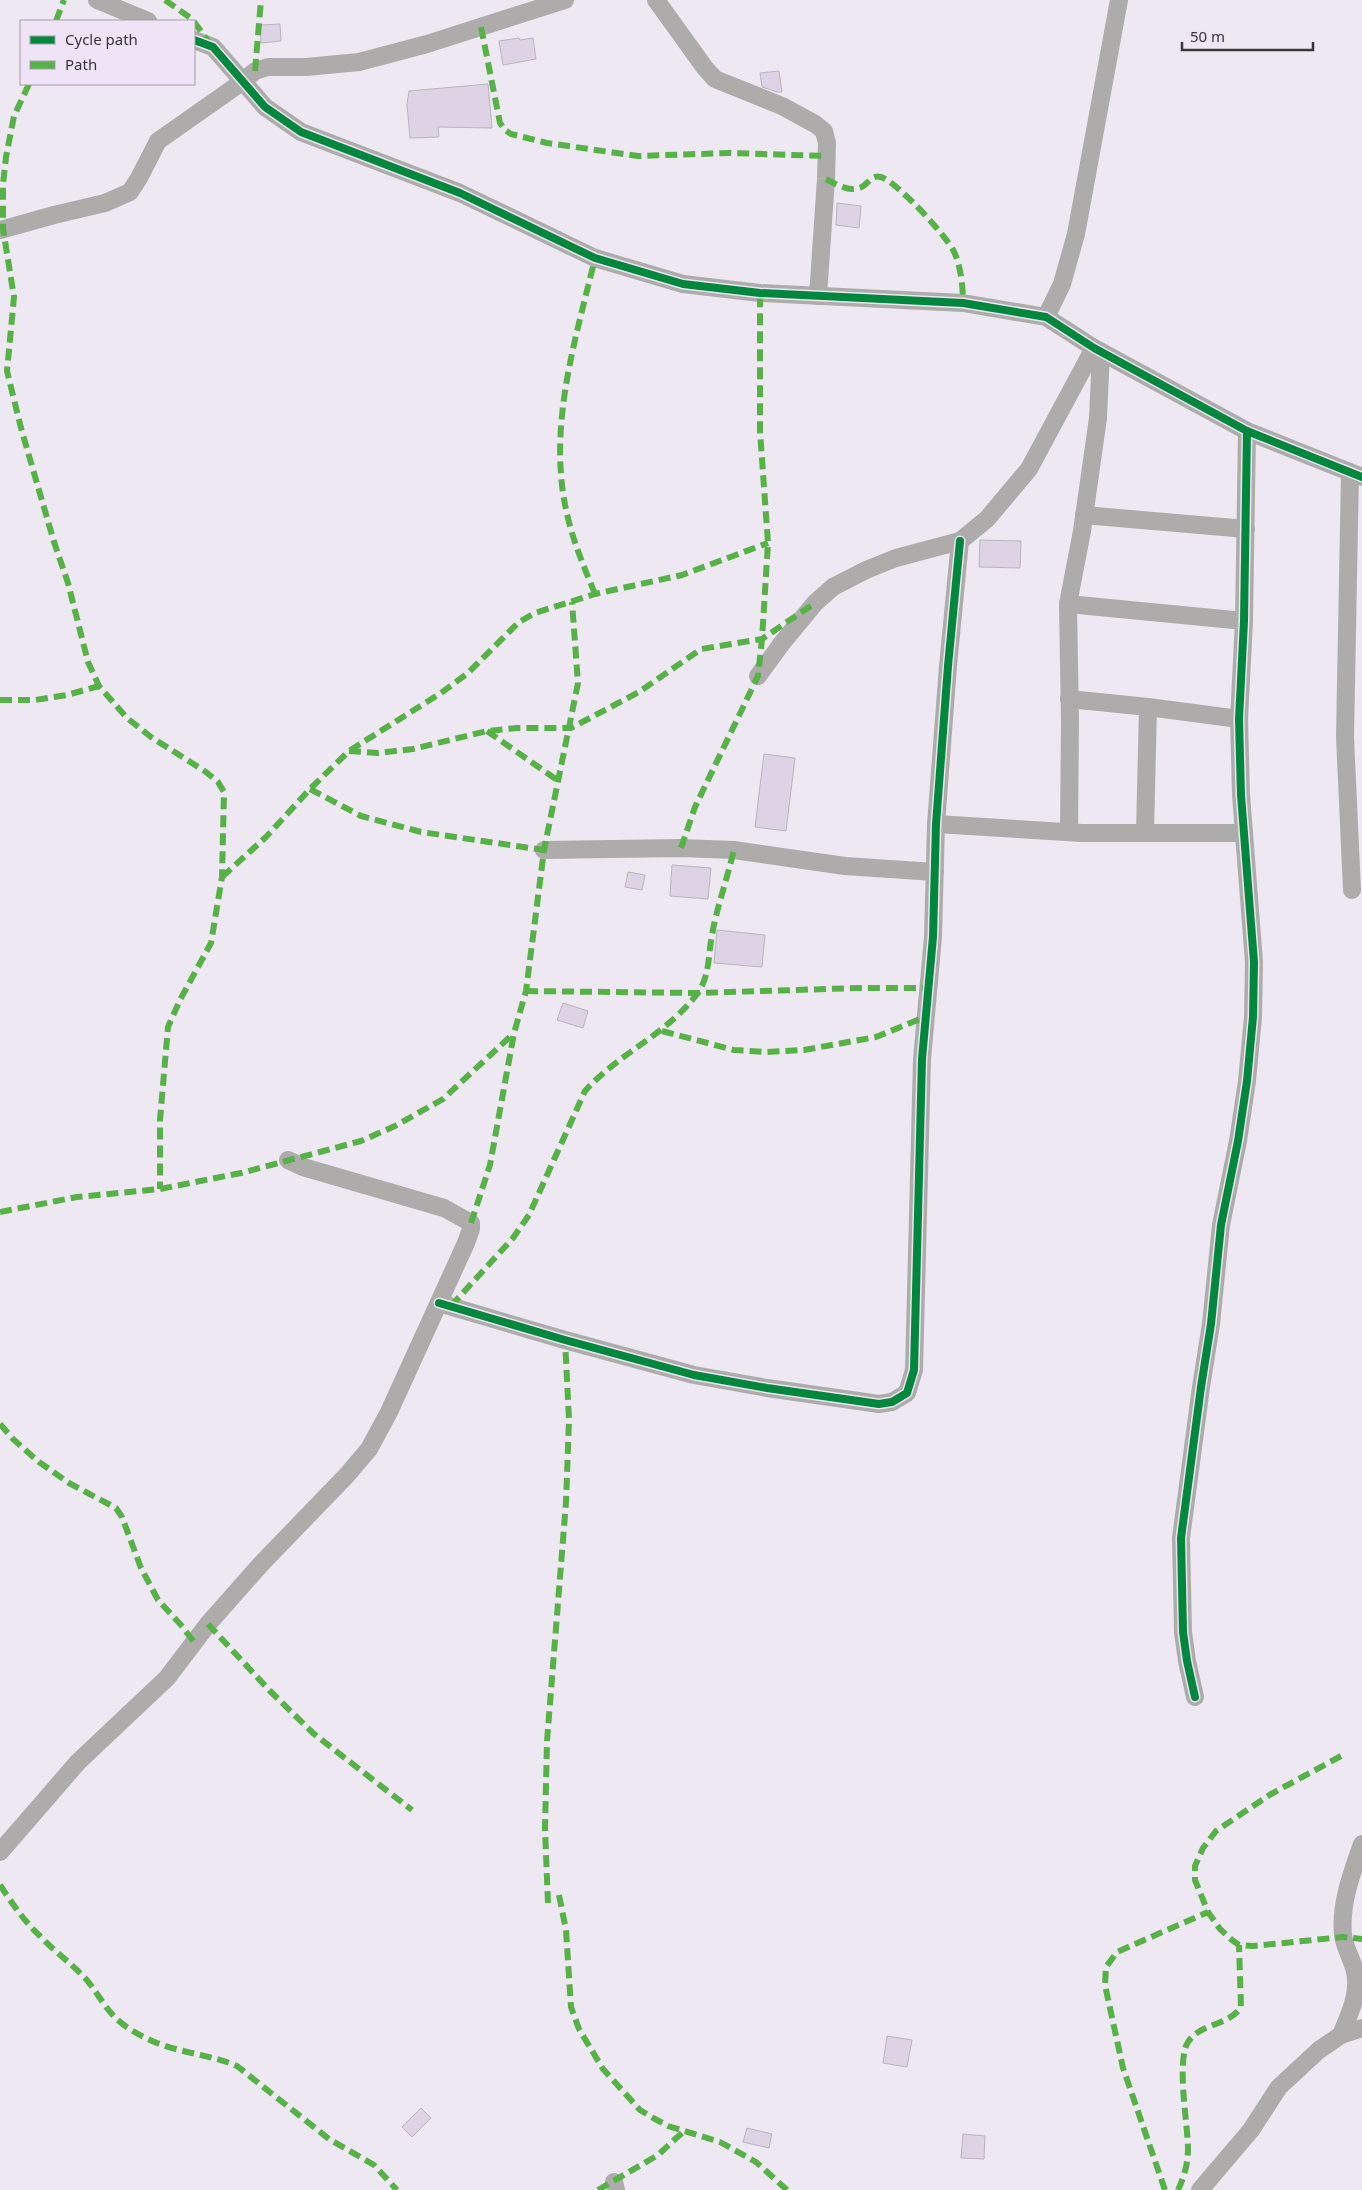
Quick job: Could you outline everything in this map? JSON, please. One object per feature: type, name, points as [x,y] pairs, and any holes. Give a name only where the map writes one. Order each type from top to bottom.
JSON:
[{"type":"street","points":[[97,0],[146,20]]},
{"type":"street","points":[[0,230],[104,203],[130,192],[158,141],[242,82],[254,71],[268,67],[306,67],[360,62],[427,44],[566,0]]},
{"type":"street","points":[[656,0],[715,79],[782,106],[815,124],[824,132],[827,143],[826,179],[818,296]]},
{"type":"street","points":[[1046,317],[1062,284],[1076,234],[1120,0]]},
{"type":"street","points":[[195,40],[213,47],[266,107],[301,132],[460,192],[596,258],[683,284],[760,293],[963,303],[1046,317],[1097,350],[1247,431],[1356,475],[1345,737],[1352,890]]},
{"type":"street","points":[[1069,832],[1068,604],[1084,515],[1098,418],[1097,350]]},
{"type":"street","points":[[758,676],[782,643],[810,610],[833,587],[866,570],[896,558],[960,541],[987,519],[1029,469],[1097,350]]},
{"type":"street","points":[[1195,1697],[1183,1632],[1180,1538],[1211,1324],[1221,1225],[1238,1141],[1247,1081],[1253,1017],[1254,962],[1250,886],[1244,833],[1239,719],[1244,621],[1247,431]]},
{"type":"street","points":[[1084,515],[1246,529]]},
{"type":"street","points":[[439,1302],[565,1340],[694,1375],[878,1404],[892,1402],[907,1392],[914,1370],[920,1094],[933,936],[936,824],[960,541]]},
{"type":"street","points":[[1068,604],[1244,621]]},
{"type":"street","points":[[1069,699],[1239,719]]},
{"type":"street","points":[[1145,833],[1148,707]]},
{"type":"street","points":[[936,824],[1069,832],[1244,833]]},
{"type":"street","points":[[544,850],[681,848],[734,850],[845,866],[935,872]]},
{"type":"street","points":[[0,1852],[78,1762],[167,1678],[208,1624],[369,1449],[389,1412],[466,1243],[471,1223],[444,1208],[303,1167],[288,1160]]},
{"type":"street","points":[[1341,2035],[1354,2002],[1357,1983],[1343,1937],[1343,1914],[1348,1886],[1362,1844]]},
{"type":"street","points":[[1200,2190],[1252,2130],[1280,2087],[1320,2050],[1341,2035],[1362,2028]]},
{"type":"building","points":[[280,24],[281,41],[261,43],[260,25]]},
{"type":"building","points":[[519,38],[520,40],[533,38],[536,59],[503,65],[499,41]]},
{"type":"building","points":[[779,71],[782,92],[762,87],[760,73]]},
{"type":"building","points":[[488,84],[492,128],[438,127],[439,137],[410,138],[407,104],[409,91]]},
{"type":"building","points":[[837,203],[861,206],[859,228],[836,225]]},
{"type":"building","points":[[980,540],[1021,541],[1020,568],[979,567]]},
{"type":"building","points":[[764,754],[795,758],[786,831],[755,827]]},
{"type":"building","points":[[672,865],[711,868],[708,899],[670,896]]},
{"type":"building","points":[[628,872],[645,875],[642,890],[625,887]]},
{"type":"building","points":[[717,930],[765,935],[762,967],[714,963]]},
{"type":"building","points":[[563,1003],[588,1011],[583,1028],[557,1020]]},
{"type":"building","points":[[887,2036],[912,2040],[907,2067],[883,2063]]},
{"type":"building","points":[[421,2108],[431,2118],[412,2137],[402,2127]]},
{"type":"building","points":[[747,2128],[772,2134],[769,2148],[743,2142]]},
{"type":"building","points":[[963,2134],[985,2136],[984,2159],[961,2158]]},
{"type":"marked path","points":[[56,20],[64,0]]},
{"type":"marked path","points":[[165,0],[193,20]]},
{"type":"marked path","points":[[255,71],[261,0]]},
{"type":"marked path","points":[[195,23],[211,45]]},
{"type":"marked path","points":[[481,27],[500,123],[511,134],[547,143],[638,156],[729,153],[827,156]]},
{"type":"marked path","points":[[29,85],[14,116],[3,184],[3,229],[14,297],[7,371],[21,428],[54,542],[68,583],[88,662],[99,686],[127,718],[151,737],[206,772],[218,782],[224,792],[222,877],[211,943],[180,1000],[168,1027],[160,1120],[160,1189]]},
{"type":"marked path","points":[[826,179],[842,187],[855,189],[862,187],[874,177],[881,177],[910,199],[943,236],[955,254],[960,272],[963,303]]},
{"type":"marked path","points":[[595,258],[579,322],[566,387],[560,452],[562,485],[570,528],[595,594]]},
{"type":"marked path","points":[[681,848],[695,807],[758,676],[768,543],[760,431],[760,293]]},
{"type":"marked path","points":[[222,877],[266,837],[310,789],[349,751],[441,693],[468,673],[519,622],[535,613],[595,594],[682,575],[768,543]]},
{"type":"marked path","points":[[471,1223],[490,1165],[514,1033],[526,991],[544,850],[578,683],[572,602]]},
{"type":"marked path","points":[[349,751],[378,753],[413,749],[487,731],[517,728],[571,728],[639,692],[701,649],[762,639],[815,603]]},
{"type":"marked path","points":[[0,700],[35,700],[67,695],[99,686]]},
{"type":"marked path","points":[[487,731],[560,782]]},
{"type":"marked path","points":[[310,789],[361,816],[421,832],[544,850]]},
{"type":"marked path","points":[[451,1306],[513,1238],[529,1215],[585,1091],[612,1066],[671,1021],[697,994],[706,973],[712,935],[734,850]]},
{"type":"marked path","points":[[526,991],[698,993],[858,988],[929,988]]},
{"type":"marked path","points":[[662,1031],[734,1050],[766,1052],[804,1050],[876,1037],[925,1017]]},
{"type":"marked path","points":[[0,1212],[77,1197],[160,1189],[241,1173],[361,1141],[395,1126],[443,1099],[514,1033]]},
{"type":"marked path","points":[[548,1903],[545,1829],[547,1741],[566,1502],[569,1420],[565,1340]]},
{"type":"marked path","points":[[0,1424],[13,1439],[39,1462],[69,1483],[116,1508],[122,1517],[141,1568],[158,1600],[194,1642]]},
{"type":"marked path","points":[[208,1624],[270,1691],[314,1734],[412,1810]]},
{"type":"marked path","points":[[1341,1756],[1271,1794],[1216,1831],[1203,1848],[1195,1866],[1195,1880],[1208,1912],[1220,1929],[1239,1945],[1253,1946],[1343,1937],[1362,1939]]},
{"type":"marked path","points":[[0,1885],[29,1924],[85,1978],[108,2010],[125,2025],[150,2040],[237,2066],[329,2139],[374,2165],[397,2190]]},
{"type":"marked path","points":[[559,1895],[566,1930],[571,2007],[579,2029],[603,2069],[640,2110],[668,2126],[720,2142],[756,2162],[787,2190]]},
{"type":"marked path","points":[[1165,2190],[1123,2068],[1105,1985],[1106,1967],[1117,1952],[1208,1912]]},
{"type":"marked path","points":[[1178,2190],[1188,2155],[1183,2078],[1185,2051],[1188,2042],[1193,2036],[1229,2018],[1241,2007],[1239,1945]]},
{"type":"marked path","points":[[598,2190],[658,2155],[684,2131]]},
{"type":"cycle path","points":[[195,40],[213,47],[265,107],[301,132],[460,193],[595,258],[683,284],[760,293],[963,303],[1046,317],[1094,348],[1247,431],[1362,477]]},
{"type":"cycle path","points":[[1195,1697],[1183,1632],[1181,1538],[1211,1324],[1221,1225],[1238,1141],[1247,1081],[1253,1017],[1254,962],[1241,795],[1239,719],[1244,621],[1247,431]]},
{"type":"cycle path","points":[[439,1303],[694,1375],[767,1388],[879,1404],[892,1402],[907,1393],[914,1370],[922,1059],[933,937],[936,824],[960,541]]}]
